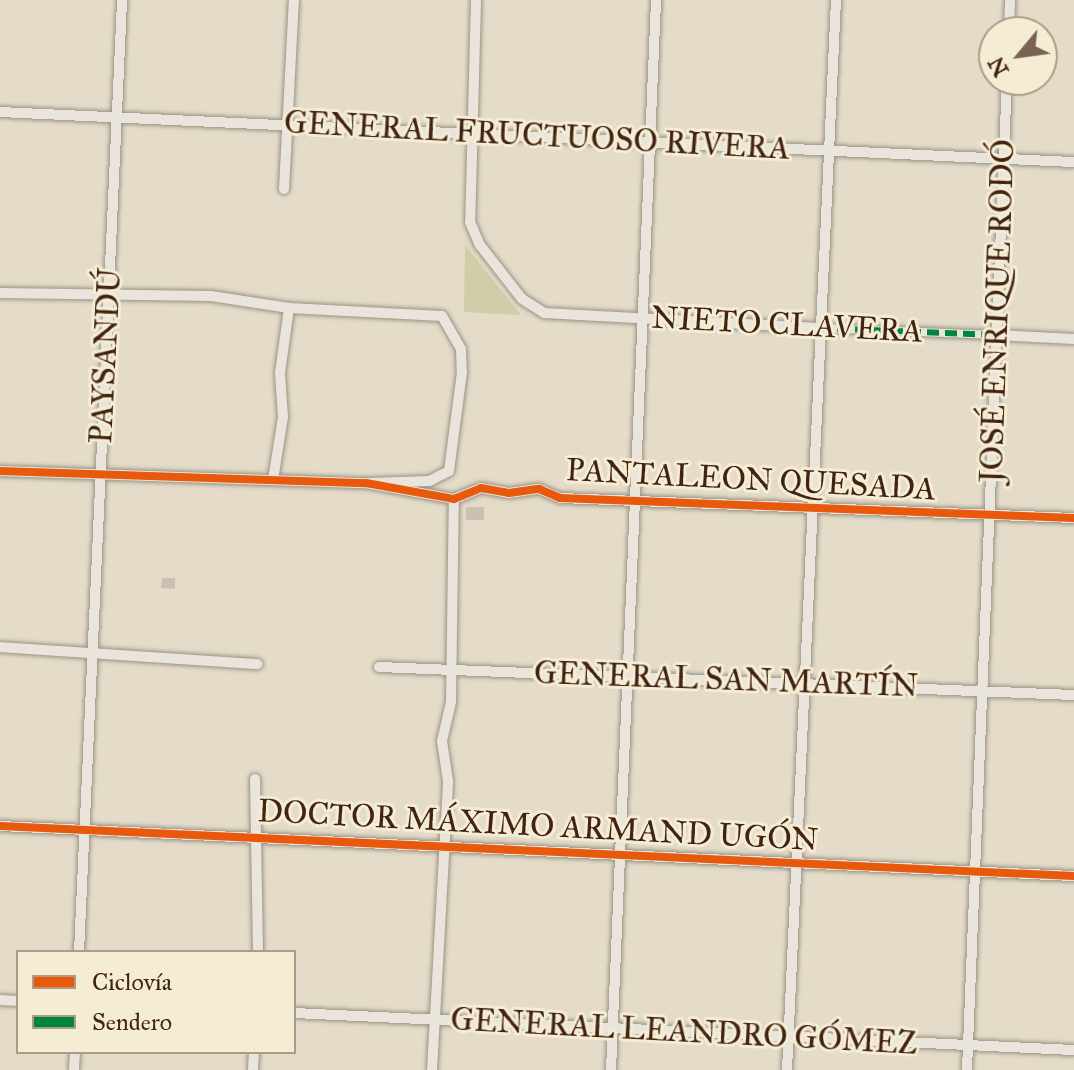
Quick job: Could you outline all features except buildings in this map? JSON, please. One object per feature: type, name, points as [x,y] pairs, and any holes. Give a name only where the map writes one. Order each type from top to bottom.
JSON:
[{"type":"street","name":"PAYSANDÚ","points":[[79,950],[122,0]]},
{"type":"street","points":[[284,189],[294,0]]},
{"type":"street","name":"NIETO CLAVERA","points":[[476,0],[470,222],[480,245],[532,308],[544,313],[1074,339]]},
{"type":"street","points":[[611,1070],[632,498],[656,0]]},
{"type":"street","points":[[787,1070],[794,862],[806,684],[819,328],[836,0]]},
{"type":"street","name":"JOSÉ ENRIQUE RODÓ","points":[[967,1070],[1006,96]]},
{"type":"street","name":"GENERAL FRUCTUOSO RIVERA","points":[[0,112],[1074,162]]},
{"type":"street","points":[[0,293],[109,294],[166,299],[211,296],[289,308],[442,316],[461,349],[462,372],[446,476],[438,480],[366,483]]},
{"type":"street","points":[[273,480],[283,417],[280,373],[289,308]]},
{"type":"street","name":"PANTALEON QUESADA","points":[[0,471],[366,483],[454,499],[481,488],[509,493],[539,489],[560,498],[632,498],[1074,518]]},
{"type":"street","points":[[432,1070],[442,844],[448,781],[442,741],[451,702],[454,499]]},
{"type":"street","points":[[0,647],[257,664]]},
{"type":"street","name":"GENERAL SAN MARTÍN","points":[[379,667],[1074,695]]},
{"type":"street","points":[[255,779],[259,836],[258,950]]},
{"type":"street","name":"DOCTOR MÁXIMO ARMAND UGÓN","points":[[0,826],[442,844],[1074,876]]},
{"type":"street","name":"GENERAL LEANDRO GÓMEZ","points":[[296,1013],[1074,1050]]},
{"type":"green space","points":[[465,245],[521,315],[464,312]]},
{"type":"marked path","points":[[819,328],[996,335]]},
{"type":"cycle path","points":[[0,471],[366,483],[454,499],[481,488],[509,493],[539,489],[560,498],[1074,518]]},
{"type":"cycle path","points":[[0,826],[1074,876]]}]
